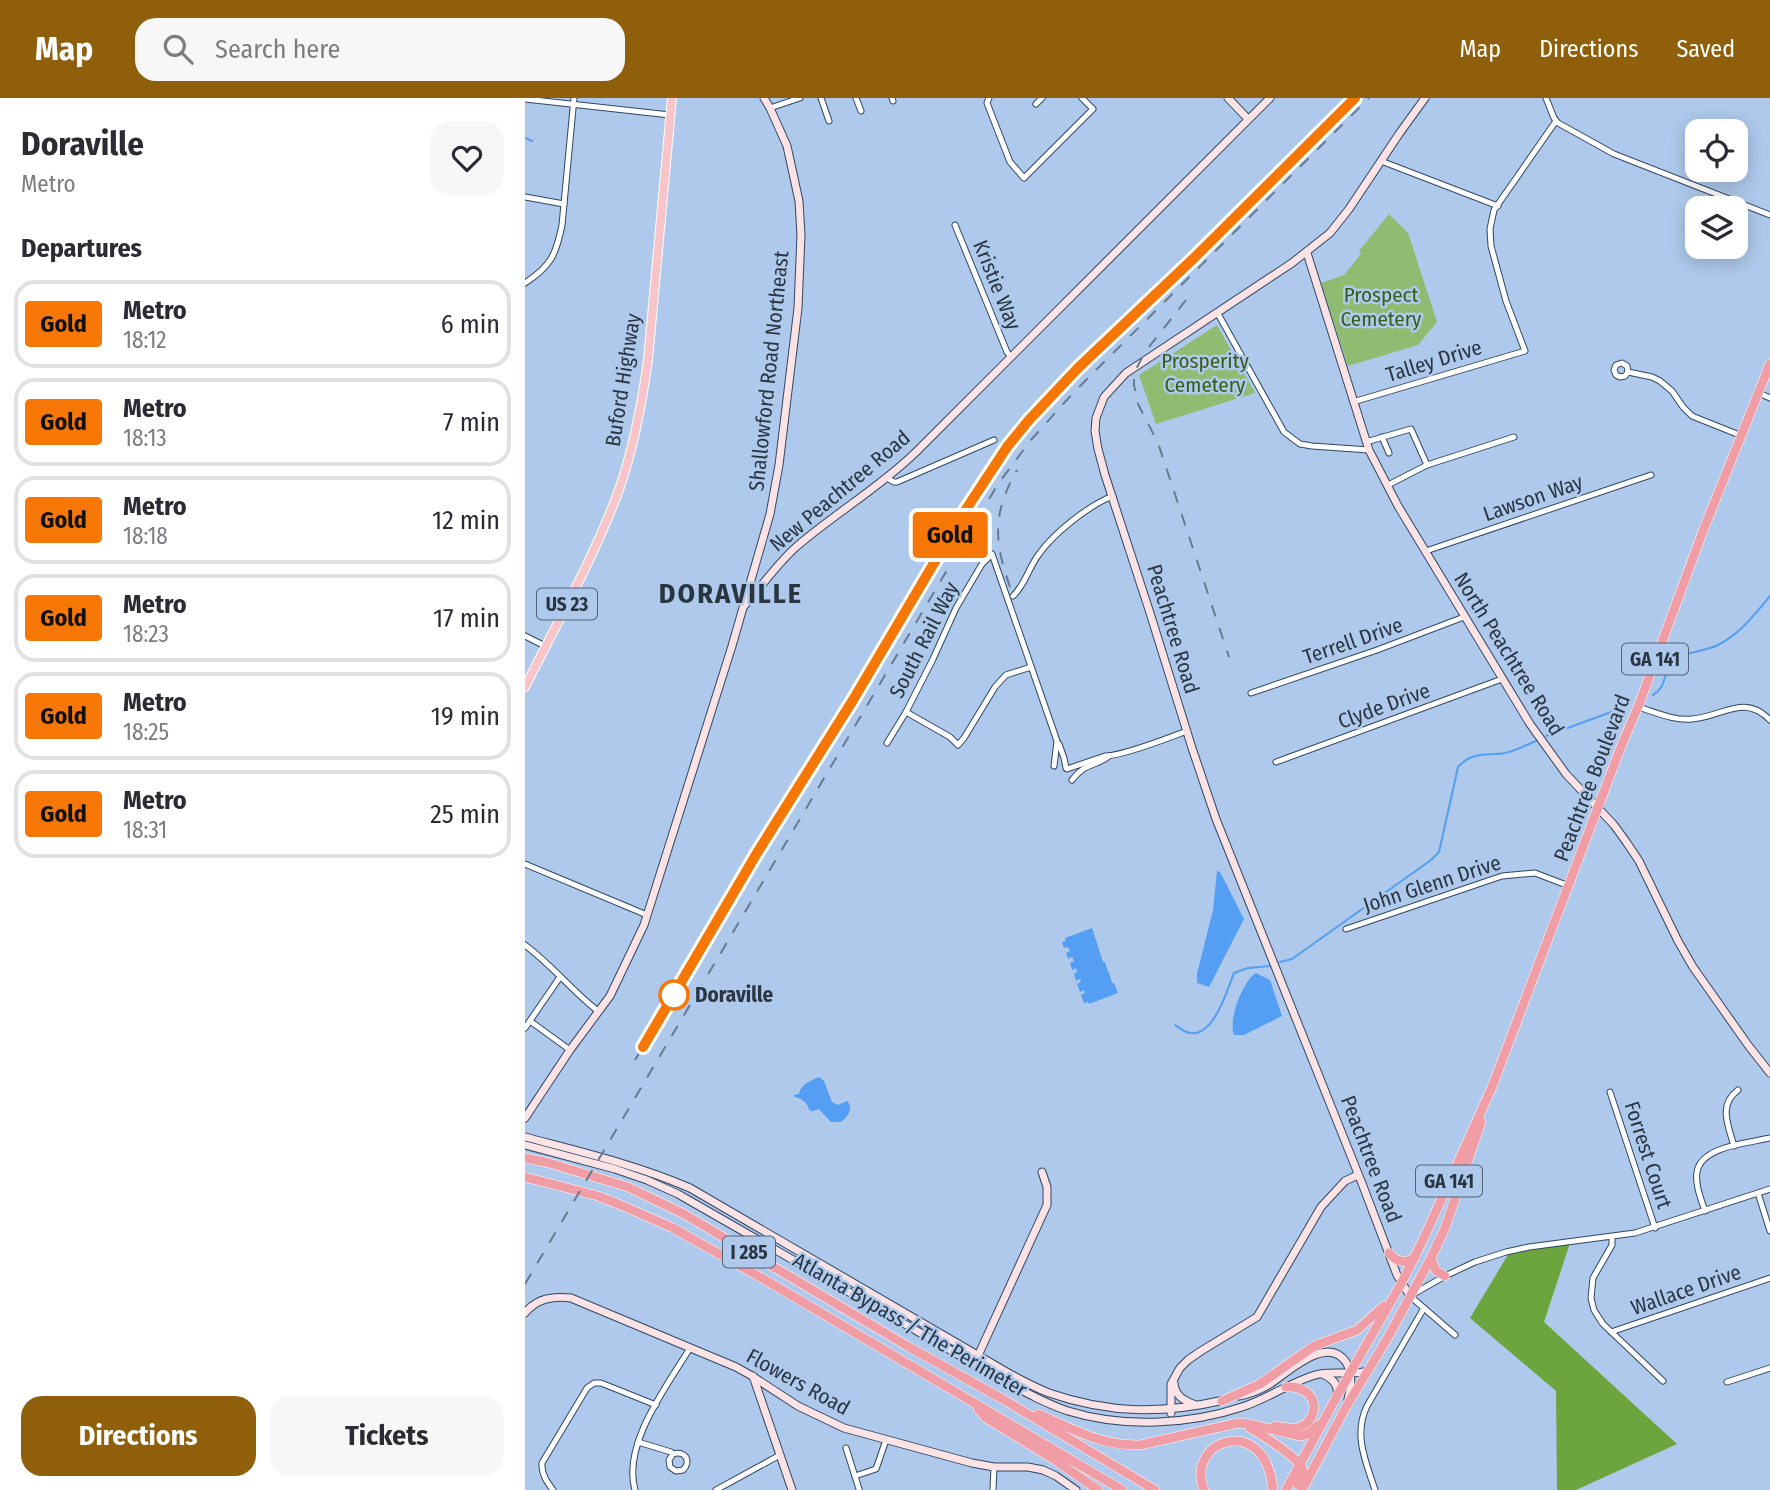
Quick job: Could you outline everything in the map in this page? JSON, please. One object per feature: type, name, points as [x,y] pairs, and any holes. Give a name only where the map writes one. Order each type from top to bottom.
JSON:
[{"type":"highway","name":"Peachtree Boulevard","points":[[1410,1296],[1445,1228],[1492,1087],[1770,363]]},
{"type":"highway","name":"Peachtree Boulevard","points":[[1393,1298],[1415,1258],[1492,1087]]},
{"type":"highway","name":"Atlanta Bypass / The Perimeter","points":[[525,1158],[615,1183],[684,1214],[1155,1490]]},
{"type":"highway","name":"Atlanta Bypass / The Perimeter","points":[[525,1177],[598,1196],[673,1228],[1122,1490]]},
{"type":"highway","points":[[1389,1254],[1401,1262],[1415,1258]]},
{"type":"highway","points":[[1431,1258],[1436,1271],[1445,1276]]},
{"type":"highway","name":"GA 141","points":[[1302,1490],[1410,1296]]},
{"type":"highway","points":[[1222,1401],[1260,1384],[1314,1346],[1357,1330],[1393,1298]]},
{"type":"highway","name":"GA 141","points":[[1286,1490],[1393,1298]]},
{"type":"highway","points":[[1006,1401],[1085,1436],[1109,1443],[1140,1444],[1230,1424],[1293,1428],[1305,1424],[1314,1408],[1313,1398],[1304,1390],[1286,1387]]},
{"type":"highway","points":[[973,1403],[986,1418],[1098,1490]]},
{"type":"highway","points":[[1250,1424],[1304,1436],[1313,1431],[1326,1416]]},
{"type":"highway","points":[[1214,1428],[1250,1428],[1265,1436],[1300,1464],[1303,1475],[1296,1490]]},
{"type":"highway","points":[[1204,1490],[1201,1476],[1206,1458],[1220,1444],[1234,1441],[1248,1443],[1262,1455],[1270,1470],[1273,1490]]},
{"type":"main road","name":"Buford Highway","points":[[525,687],[607,521],[626,468],[638,420],[648,356],[672,98]]},
{"type":"street","name":"Shallowford Road Northeast","points":[[743,608],[771,514],[798,308],[801,234],[799,201],[787,146],[764,98]]},
{"type":"street","points":[[770,108],[790,99],[800,98]]},
{"type":"street","points":[[821,98],[829,121]]},
{"type":"street","points":[[856,98],[861,111]]},
{"type":"street","points":[[989,98],[987,103],[1010,162],[1024,178],[1093,109],[1082,98]]},
{"type":"street","points":[[1036,104],[1042,98]]},
{"type":"street","points":[[1227,98],[1248,119]]},
{"type":"street","name":"New Peachtree Road","points":[[525,1118],[610,996],[629,959],[647,915],[743,608],[794,549],[887,478],[916,452],[1270,98]]},
{"type":"street","name":"Peachtree Road","points":[[1410,1296],[1401,1284],[1221,831],[1098,449],[1095,431],[1096,418],[1104,397],[1126,373],[1307,253],[1338,225],[1425,98]]},
{"type":"street","points":[[1546,98],[1556,121],[1615,154],[1770,215]]},
{"type":"street","points":[[525,99],[574,101],[670,115]]},
{"type":"street","points":[[525,283],[549,263],[554,255],[565,204],[574,101]]},
{"type":"street","points":[[1381,161],[1497,206],[1556,121]]},
{"type":"street","points":[[525,197],[565,204]]},
{"type":"street","name":"Talley Drive","points":[[1353,402],[1525,351],[1506,301],[1491,246],[1490,229],[1497,206]]},
{"type":"street","name":"Kristie Way","points":[[955,225],[1011,357]]},
{"type":"street","name":"North Peachtree Road","points":[[1307,253],[1367,446],[1388,485],[1526,719],[1566,775],[1614,825],[1639,861],[1693,967],[1770,1073]]},
{"type":"street","points":[[1217,312],[1284,432],[1300,444],[1367,446],[1383,437],[1411,429],[1427,466]]},
{"type":"street","points":[[1628,372],[1661,381],[1692,416],[1742,436]]},
{"type":"street","points":[[1759,393],[1770,398]]},
{"type":"street","points":[[1383,437],[1389,453]]},
{"type":"street","points":[[1388,485],[1427,466],[1514,437]]},
{"type":"street","points":[[887,478],[897,482],[993,440]]},
{"type":"street","name":"Lawson Way","points":[[1426,551],[1651,475]]},
{"type":"street","points":[[1013,596],[1051,539],[1099,501],[1113,496]]},
{"type":"street","name":"South Rail Way","points":[[887,743],[906,712],[956,608],[982,564],[992,554],[1031,667]]},
{"type":"street","name":"Terrell Drive","points":[[1251,692],[1377,650],[1464,617]]},
{"type":"street","points":[[525,636],[545,646]]},
{"type":"street","points":[[906,712],[950,737],[958,745],[995,687],[1006,675],[1031,667],[1066,768],[1187,731]]},
{"type":"street","name":"Clyde Drive","points":[[1276,762],[1502,679]]},
{"type":"street","points":[[1638,707],[1672,717],[1691,719],[1745,707],[1762,712],[1770,720]]},
{"type":"street","points":[[1054,766],[1057,741]]},
{"type":"street","points":[[1072,780],[1085,766],[1109,756]]},
{"type":"street","points":[[525,864],[647,915]]},
{"type":"street","name":"John Glenn Drive","points":[[1346,929],[1502,876],[1535,873],[1569,886]]},
{"type":"street","points":[[525,945],[599,1012]]},
{"type":"street","points":[[525,1028],[560,977]]},
{"type":"street","points":[[530,1021],[570,1050]]},
{"type":"street","points":[[1734,1146],[1726,1114],[1730,1097],[1738,1090]]},
{"type":"street","name":"Forrest Court","points":[[1610,1093],[1655,1228]]},
{"type":"street","points":[[525,1137],[661,1175],[690,1188],[1035,1397],[1068,1411],[1119,1420],[1172,1420],[1211,1415],[1237,1408],[1320,1374],[1368,1371]]},
{"type":"street","points":[[1705,1211],[1697,1175],[1699,1165],[1706,1156],[1717,1150],[1770,1138]]},
{"type":"street","points":[[525,1145],[615,1168],[678,1194],[976,1360],[1054,1394],[1124,1410],[1171,1409],[1198,1405],[1258,1391],[1310,1357],[1318,1353],[1330,1353],[1342,1358],[1350,1374],[1352,1385],[1346,1407]]},
{"type":"street","points":[[976,1360],[1047,1205],[1047,1187],[1042,1172]]},
{"type":"street","points":[[1144,1410],[1159,1405],[1188,1360],[1257,1317],[1321,1207],[1345,1181],[1358,1175]]},
{"type":"street","points":[[1455,1335],[1410,1296],[1475,1262],[1519,1249],[1612,1237],[1655,1228],[1770,1189]]},
{"type":"street","points":[[1758,1193],[1770,1231]]},
{"type":"street","points":[[1612,1237],[1612,1245],[1593,1278],[1591,1298],[1594,1310],[1603,1324],[1663,1381]]},
{"type":"street","name":"Wallace Drive","points":[[1611,1332],[1770,1278]]},
{"type":"street","name":"Flowers Road","points":[[525,1313],[530,1307],[547,1298],[571,1298],[753,1376],[798,1406],[831,1423],[972,1463],[994,1467],[1027,1466],[1043,1470],[1076,1490]]},
{"type":"street","points":[[1375,1490],[1361,1447],[1362,1419],[1425,1308]]},
{"type":"street","points":[[635,1490],[632,1472],[638,1442],[656,1405],[690,1348]]},
{"type":"street","points":[[1727,1382],[1770,1368]]},
{"type":"street","points":[[1320,1374],[1334,1382],[1337,1396]]},
{"type":"street","points":[[753,1376],[792,1490]]},
{"type":"street","points":[[1172,1382],[1180,1398],[1198,1405]]},
{"type":"street","points":[[1172,1382],[1172,1420]]},
{"type":"street","points":[[553,1490],[541,1470],[542,1463],[587,1388],[594,1383],[601,1383],[656,1405]]},
{"type":"street","points":[[761,1399],[772,1388]]},
{"type":"street","points":[[855,1476],[876,1469],[886,1440]]},
{"type":"street","points":[[638,1442],[673,1454]]},
{"type":"street","points":[[846,1448],[859,1489]]},
{"type":"street","points":[[716,1490],[780,1455]]},
{"type":"street","points":[[993,1490],[994,1467]]},
{"type":"green space","name":"Prospect Cemetery","points":[[1389,214],[1408,233],[1437,322],[1418,345],[1348,366],[1321,283],[1344,275],[1361,254],[1359,251]]},
{"type":"green space","name":"Prosperity Cemetery","points":[[1217,325],[1255,393],[1156,424],[1139,375]]},
{"type":"green space","points":[[1571,1240],[1544,1322],[1677,1444],[1576,1490],[1557,1490],[1556,1391],[1470,1318],[1512,1248]]},
{"type":"water","points":[[1217,871],[1220,872],[1244,919],[1209,987],[1197,983],[1197,974],[1213,910]]},
{"type":"water","points":[[1092,928],[1103,962],[1118,993],[1089,1004],[1084,1003],[1081,995],[1085,993],[1084,990],[1080,992],[1077,984],[1081,982],[1080,979],[1076,981],[1076,968],[1072,970],[1070,963],[1074,961],[1072,957],[1068,959],[1066,953],[1070,951],[1068,947],[1064,948],[1062,942],[1066,941],[1065,938]]},
{"type":"water","points":[[1256,973],[1270,980],[1282,1016],[1244,1035],[1234,1035],[1233,1020],[1237,1002],[1246,984]]},
{"type":"water","points":[[819,1077],[824,1081],[832,1102],[838,1105],[847,1101],[849,1104],[849,1112],[841,1122],[831,1122],[819,1109],[809,1110],[804,1101],[794,1097],[804,1085]]},
{"type":"waterway","points":[[525,138],[532,141]]},
{"type":"waterway","points":[[1653,695],[1660,689],[1672,663],[1726,640],[1747,623],[1770,596]]},
{"type":"waterway","points":[[1546,736],[1622,708]]},
{"type":"waterway","points":[[1280,962],[1292,959],[1439,852],[1458,767],[1463,762],[1474,756],[1509,752],[1536,741]]},
{"type":"waterway","points":[[1175,1025],[1190,1033],[1206,1028],[1218,1011],[1234,973],[1248,968],[1270,966]]},
{"type":"railway","points":[[1189,259],[1350,98]]},
{"type":"railway","points":[[525,1284],[998,484],[1030,441],[1073,393],[1369,98]]},
{"type":"railway","points":[[635,1060],[757,853],[853,700],[981,485],[1015,437],[1053,394],[1198,254]]},
{"type":"railway","points":[[1186,300],[1145,352],[1134,373],[1134,385],[1138,404],[1158,443],[1229,657]]},
{"type":"railway","points":[[1010,587],[1001,556],[998,528],[1003,500],[1017,470]]},
{"type":"metro line","name":"Gold","points":[[643,1047],[757,853],[853,700],[963,514],[1007,447],[1078,368],[1193,259],[1355,98]]},
{"type":"place","name":"Doraville","points":[[674,995]]},
{"type":"district","name":"DORAVILLE","points":[[731,593]]}]
